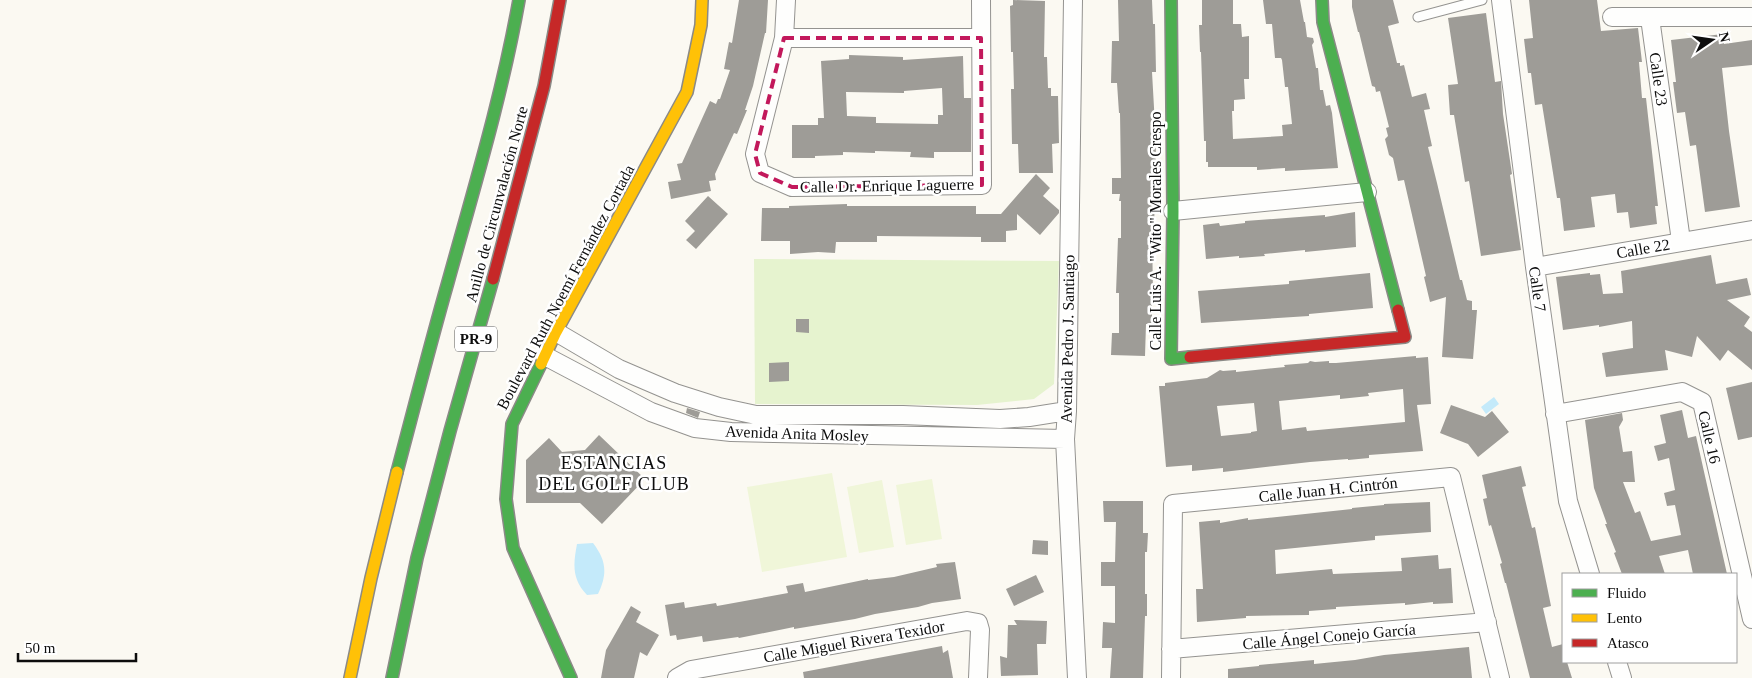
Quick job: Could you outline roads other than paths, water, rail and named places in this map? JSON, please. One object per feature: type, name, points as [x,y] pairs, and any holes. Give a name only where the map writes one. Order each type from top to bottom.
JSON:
[{"type":"main road","name":"Anillo de Circunvalación Norte","points":[[350,678],[384,526],[412,413],[496,112],[519,0]]},
{"type":"main road","name":"Anillo de Circunvalación Norte","points":[[392,678],[419,548],[516,196],[544,86],[560,0]]},
{"type":"main road","name":"Boulevard Ruth Noemí Fernández Cortada","points":[[571,678],[514,548],[506,499],[512,424],[556,332],[687,92],[701,25],[702,0]]},
{"type":"main road","name":"Calle Luis A. \"Wito\" Morales Crespo","points":[[1171,0],[1173,211],[1171,358],[1405,337],[1323,22],[1322,0]]},
{"type":"street","name":"Calle Dr. Enrique Laguerre","points":[[786,0],[784,38],[755,154],[760,174],[792,187],[982,184],[981,0]]},
{"type":"street","name":"Avenida Pedro J. Santiago","points":[[1073,0],[1065,439],[1077,678]]},
{"type":"street","name":"Calle 7","points":[[1502,0],[1534,267],[1554,414],[1568,500],[1590,573]]},
{"type":"street","points":[[1612,17],[1752,18]]},
{"type":"street","name":"Calle 23","points":[[1650,18],[1681,241]]},
{"type":"street","points":[[784,38],[981,38]]},
{"type":"street","points":[[1173,211],[1367,192]]},
{"type":"street","name":"Calle 22","points":[[1534,267],[1752,230]]},
{"type":"street","name":"Avenida Anita Mosley","points":[[556,332],[619,369],[675,393],[756,415],[903,415],[1000,419],[1067,411]]},
{"type":"street","name":"Avenida Anita Mosley","points":[[545,356],[651,412],[695,428],[731,432],[1065,439]]},
{"type":"street","name":"Calle 16","points":[[1554,414],[1682,392],[1702,402],[1752,619]]},
{"type":"street","name":"Calle Juan H. Cintrón","points":[[1171,678],[1173,504],[1451,477],[1500,678]]},
{"type":"street","name":"Calle Miguel Rivera Texidor","points":[[677,678],[691,670],[967,621],[978,623],[980,630],[978,678]]},
{"type":"street","name":"Calle Ángel Conejo García","points":[[1171,649],[1487,622]]},
{"type":"street","points":[[1617,663],[1622,678]]},
{"type":"lane","points":[[1418,17],[1482,0]]},
{"type":"water","points":[[1494,397],[1499,404],[1486,414],[1481,407]]},
{"type":"water","points":[[593,543],[601,555],[604,573],[598,594],[587,595],[576,577],[575,559],[577,544]]},
{"type":"district","name":"ESTANCIAS DEL GOLF CLUB","points":[[614,473]]}]
